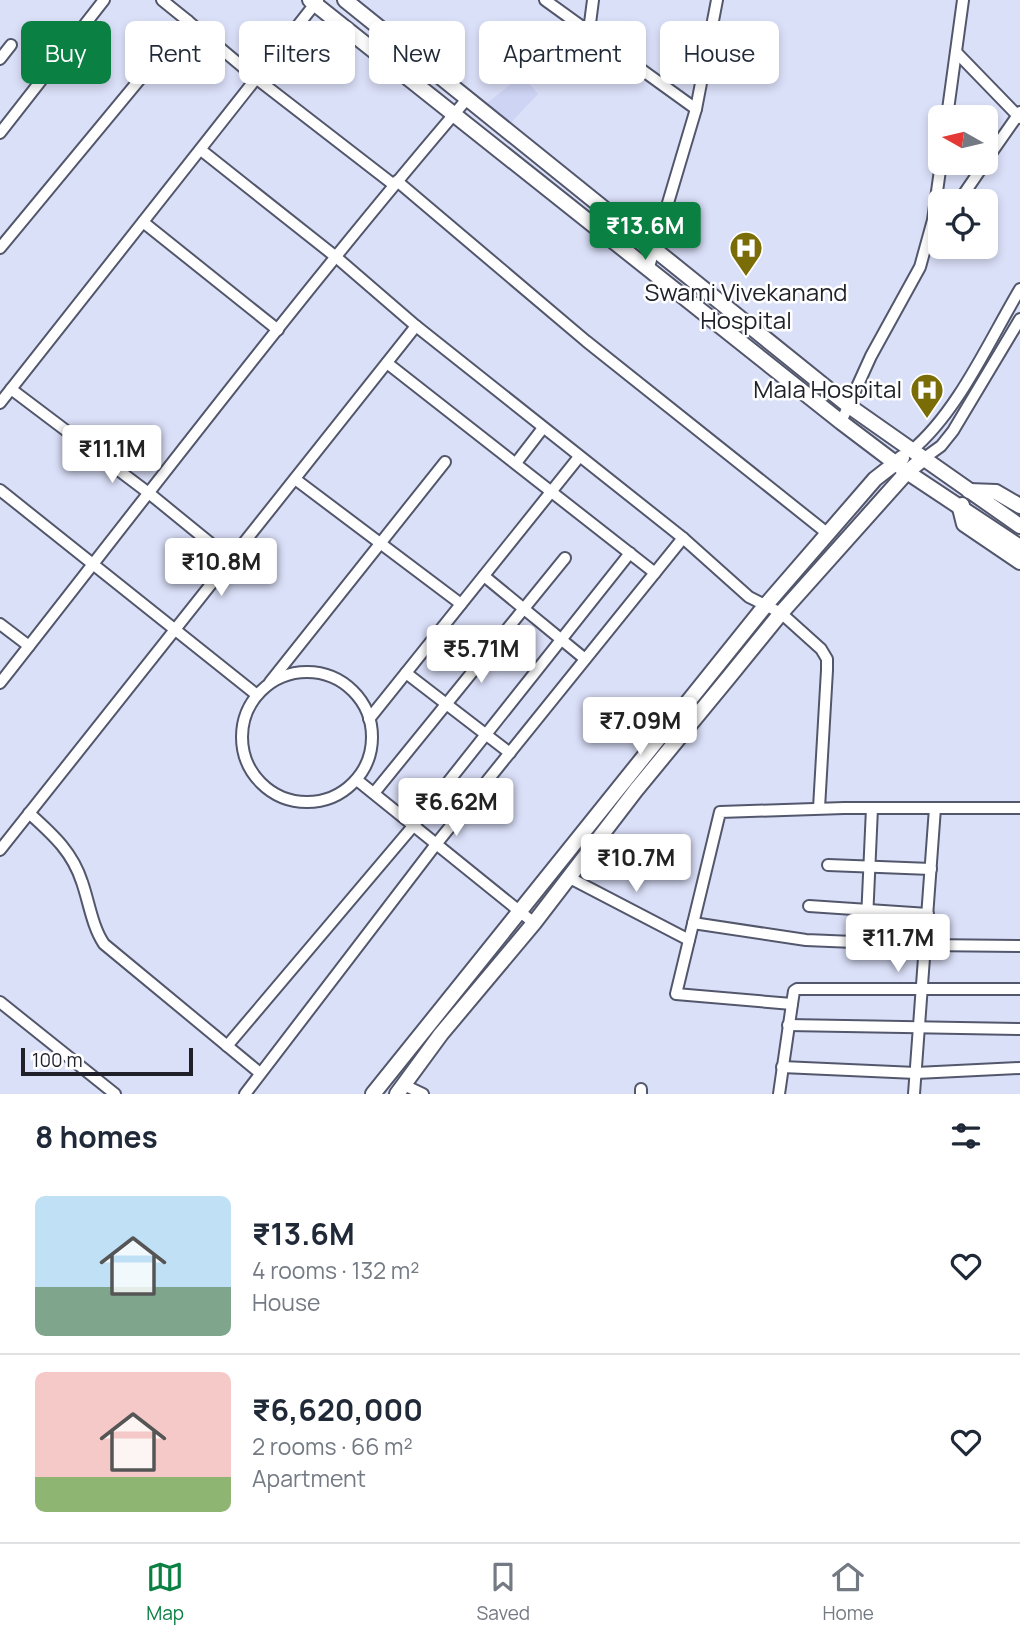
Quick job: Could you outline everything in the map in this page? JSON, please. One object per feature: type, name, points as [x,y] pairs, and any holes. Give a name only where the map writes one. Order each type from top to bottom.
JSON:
[{"type":"main road","points":[[314,1],[841,422],[907,472],[1020,547]]},
{"type":"main road","points":[[351,2],[467,99],[849,406],[1020,526]]},
{"type":"main road","points":[[373,1094],[765,606],[827,533],[875,479],[895,462],[917,455]]},
{"type":"main road","points":[[400,1090],[441,1034],[534,923],[636,790],[781,613],[907,472],[917,455]]},
{"type":"main road","points":[[969,491],[992,491],[1020,506]]},
{"type":"main road","points":[[969,491],[960,508],[964,524],[1020,562]]},
{"type":"street","points":[[0,133],[104,0]]},
{"type":"street","points":[[162,0],[188,21]]},
{"type":"street","points":[[545,0],[575,21]]},
{"type":"street","points":[[590,21],[593,0]]},
{"type":"street","points":[[648,270],[696,109],[716,0]]},
{"type":"street","points":[[949,105],[963,0]]},
{"type":"street","points":[[299,21],[314,1]]},
{"type":"street","points":[[0,59],[11,45]]},
{"type":"street","points":[[225,52],[239,64]]},
{"type":"street","points":[[956,52],[1019,115],[998,144]]},
{"type":"street","points":[[646,73],[696,109]]},
{"type":"street","points":[[0,248],[136,84]]},
{"type":"street","points":[[0,403],[253,84]]},
{"type":"street","points":[[264,84],[396,183],[586,341],[827,533]]},
{"type":"street","points":[[0,682],[336,257],[467,99]]},
{"type":"street","points":[[201,150],[336,257],[416,326],[683,538],[749,597],[781,613],[821,649],[827,659],[819,808]]},
{"type":"street","points":[[143,222],[278,330]]},
{"type":"street","points":[[841,422],[871,356],[920,267],[928,244]]},
{"type":"street","points":[[917,455],[945,417],[1020,289]]},
{"type":"street","points":[[917,455],[941,446],[958,424],[1020,319]]},
{"type":"street","points":[[0,850],[416,326]]},
{"type":"street","points":[[387,363],[655,573]]},
{"type":"street","points":[[11,389],[150,494],[231,560]]},
{"type":"street","points":[[516,463],[543,428]]},
{"type":"street","points":[[369,719],[579,457]]},
{"type":"street","points":[[268,684],[290,674],[307,671],[323,673],[340,681],[360,698],[369,719],[372,738],[370,756],[357,779],[345,791],[324,801],[306,803],[290,801],[265,787],[258,780],[244,754],[242,732],[246,714],[257,695],[445,462]]},
{"type":"street","points":[[295,479],[461,604]]},
{"type":"street","points":[[0,489],[257,695]]},
{"type":"street","points":[[245,1094],[437,843],[683,538]]},
{"type":"street","points":[[227,1046],[414,825],[630,553]]},
{"type":"street","points":[[374,793],[565,558]]},
{"type":"street","points":[[484,576],[585,659]]},
{"type":"street","points":[[0,624],[29,646]]},
{"type":"street","points":[[406,673],[510,753]]},
{"type":"street","points":[[357,779],[534,923]]},
{"type":"street","points":[[792,1004],[676,993],[720,812],[819,808],[1020,808]]},
{"type":"street","points":[[866,942],[872,808]]},
{"type":"street","points":[[914,1094],[935,808]]},
{"type":"street","points":[[29,813],[69,852],[98,935],[104,944],[260,1073]]},
{"type":"street","points":[[828,865],[931,870]]},
{"type":"street","points":[[568,877],[689,940]]},
{"type":"street","points":[[809,906],[928,914]]},
{"type":"street","points":[[693,923],[806,940],[1020,946]]},
{"type":"street","points":[[779,1094],[794,991],[797,989],[1020,989]]},
{"type":"street","points":[[0,1002],[115,1094]]},
{"type":"street","points":[[789,1025],[1020,1029]]},
{"type":"street","points":[[782,1067],[916,1073],[1020,1068]]},
{"type":"street","points":[[400,1090],[423,1094]]},
{"type":"shaded area","points":[[511,84],[530,84],[538,94],[505,129],[480,109]]},
{"type":"place","name":"Swami Vivekanand Hospital","points":[[746,278]]},
{"type":"place","name":"Mala Hospital","points":[[927,420]]}]
